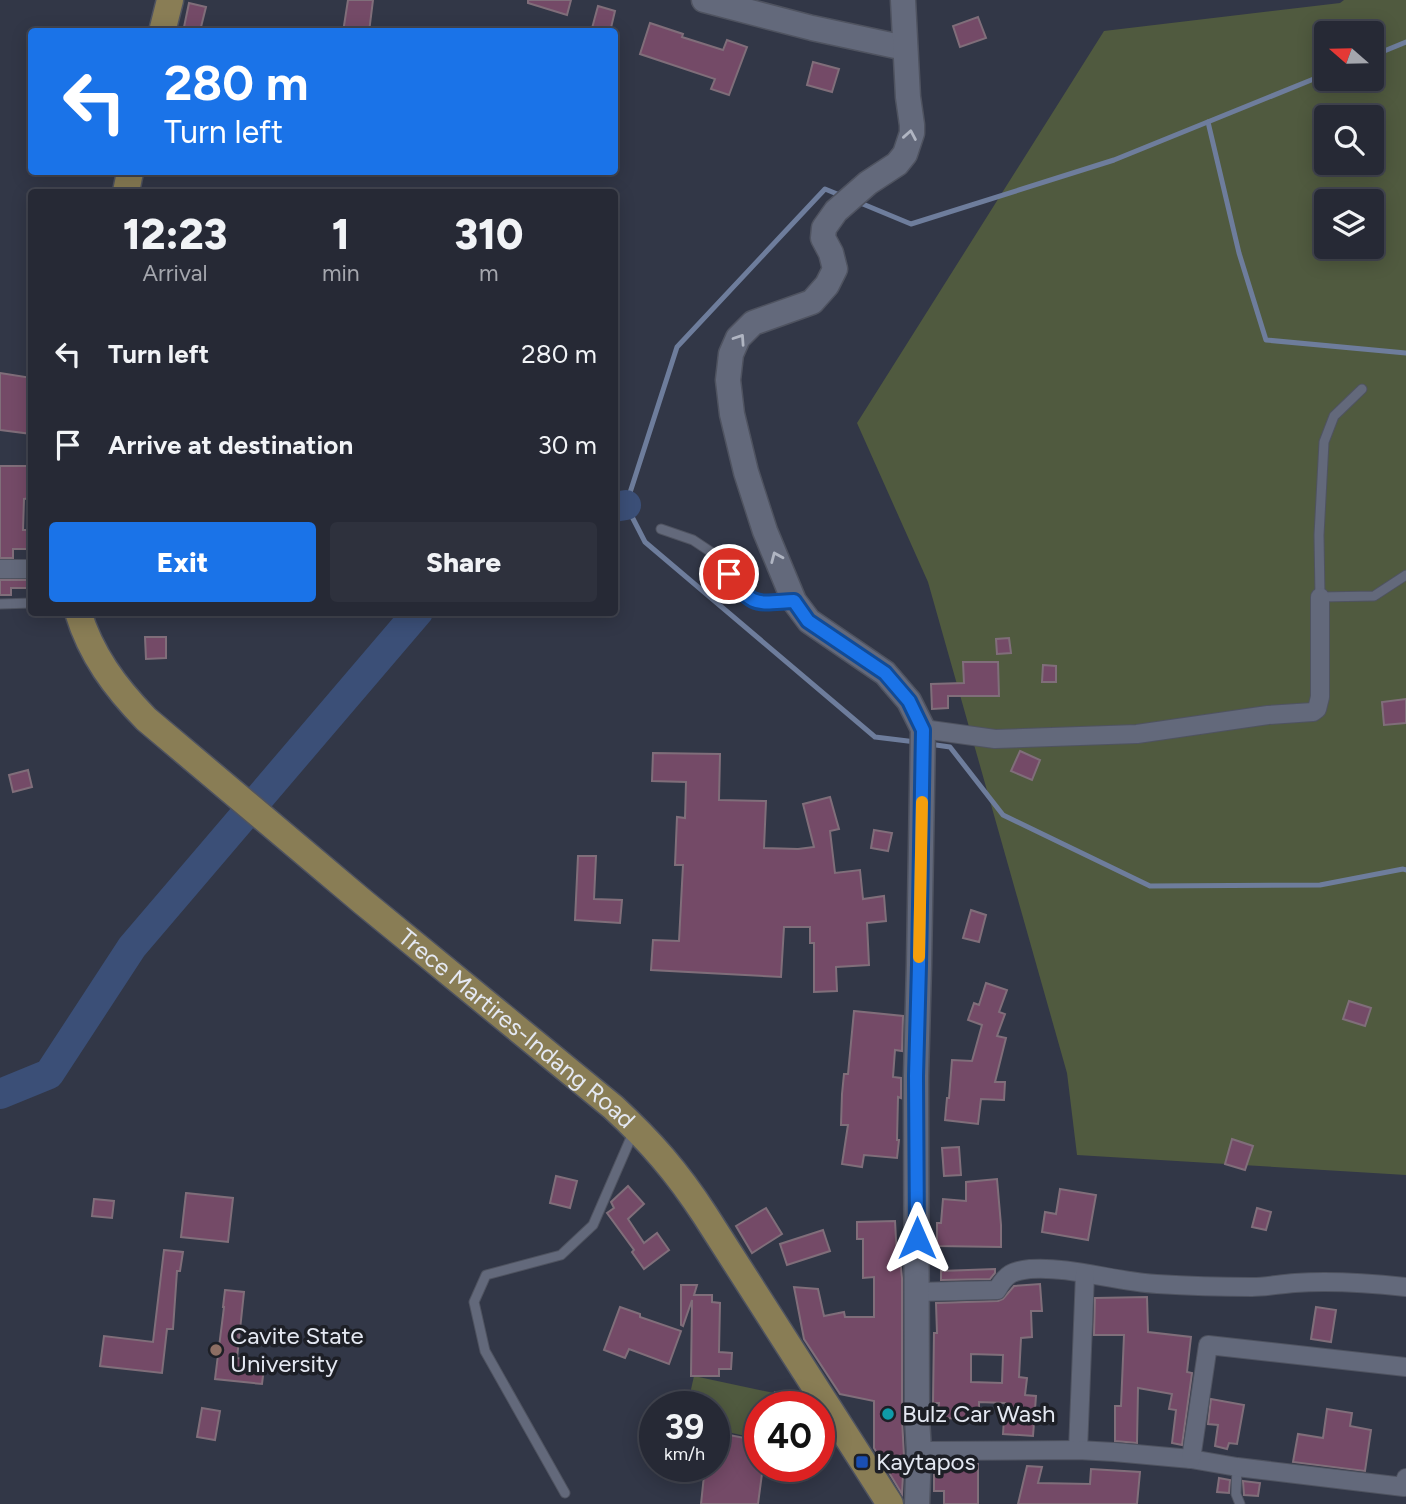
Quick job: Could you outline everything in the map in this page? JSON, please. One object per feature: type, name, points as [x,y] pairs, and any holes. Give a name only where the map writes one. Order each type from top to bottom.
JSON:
[{"type":"main road","points":[[163,28],[170,0]]},
{"type":"main road","name":"Trece Martires-Indang Road","points":[[80,616],[94,653],[120,690],[146,719],[306,855],[591,1089],[665,1159],[692,1195],[890,1504]]},
{"type":"street","points":[[704,0],[812,28],[905,48]]},
{"type":"street","points":[[903,0],[912,125],[905,154],[897,164],[868,183],[836,211],[824,228],[823,238],[835,269],[827,285],[812,302],[753,323],[737,338],[731,354],[728,380],[732,414],[746,472],[765,531],[794,601],[808,621],[885,673],[909,701],[923,733],[916,1076],[919,1451],[917,1504]]},
{"type":"street","points":[[0,569],[28,569]]},
{"type":"street","points":[[923,733],[995,739],[1137,734],[1268,715],[1313,712],[1321,698],[1320,597]]},
{"type":"street","points":[[917,1292],[996,1290],[1011,1272],[1052,1268],[1155,1284],[1255,1287],[1337,1282],[1406,1287]]},
{"type":"street","points":[[1078,1450],[1085,1274]]},
{"type":"street","points":[[1191,1459],[1208,1345],[1406,1367]]},
{"type":"street","points":[[919,1451],[1078,1450],[1191,1459],[1404,1487],[1406,1478]]},
{"type":"lane","points":[[1362,389],[1334,416],[1324,442],[1319,535],[1320,597],[1374,596],[1406,575]]},
{"type":"lane","points":[[661,529],[694,540],[714,554],[744,594],[756,603],[794,601]]},
{"type":"lane","points":[[0,604],[28,603]]},
{"type":"lane","points":[[565,1493],[485,1351],[474,1302],[486,1275],[561,1255],[593,1225],[635,1128]]},
{"type":"lane","points":[[1237,1467],[1236,1493],[1240,1504]]},
{"type":"green space","points":[[1344,0],[1406,0],[1406,1175],[1077,1155],[1067,1073],[928,582],[857,423],[1104,31],[1340,3]]},
{"type":"green space","points":[[694,1376],[765,1391],[744,1391],[744,1436],[730,1433],[730,1391],[691,1391]]},
{"type":"building","points":[[348,0],[373,0],[370,28],[344,28]]},
{"type":"building","points":[[528,0],[571,0],[567,15],[528,3]]},
{"type":"building","points":[[189,3],[206,7],[201,28],[184,27]]},
{"type":"building","points":[[598,6],[615,11],[611,28],[592,28]]},
{"type":"building","points":[[978,17],[986,38],[960,47],[953,26]]},
{"type":"building","points":[[650,23],[723,50],[727,40],[747,47],[729,95],[711,89],[715,79],[640,54]]},
{"type":"building","points":[[813,62],[839,69],[832,92],[807,85]]},
{"type":"building","points":[[0,373],[28,377],[28,434],[0,430]]},
{"type":"building","points":[[0,466],[28,466],[28,498],[24,499],[23,530],[28,530],[28,549],[13,549],[13,558],[0,558]]},
{"type":"building","points":[[0,580],[28,580],[28,588],[11,588],[11,595],[0,595]]},
{"type":"building","points":[[145,637],[166,637],[166,658],[146,659]]},
{"type":"building","points":[[1009,638],[1011,653],[997,654],[996,639]]},
{"type":"building","points":[[963,662],[998,662],[999,696],[948,696],[948,708],[932,709],[931,684],[964,683]]},
{"type":"building","points":[[1043,665],[1056,666],[1056,682],[1042,682]]},
{"type":"building","points":[[1406,699],[1406,723],[1384,725],[1382,702]]},
{"type":"building","points":[[1020,751],[1040,760],[1032,780],[1011,771]]},
{"type":"building","points":[[653,753],[720,754],[719,800],[766,801],[764,848],[814,847],[803,804],[830,797],[839,829],[830,831],[835,873],[860,870],[863,899],[884,896],[886,921],[867,923],[869,965],[836,967],[837,991],[814,992],[814,943],[810,943],[810,927],[784,927],[781,977],[651,970],[653,940],[679,941],[683,865],[675,865],[677,817],[685,818],[686,782],[652,781]]},
{"type":"building","points":[[28,770],[32,787],[13,792],[9,775]]},
{"type":"building","points":[[874,830],[892,833],[888,851],[871,848]]},
{"type":"building","points":[[578,856],[596,856],[594,899],[622,900],[620,923],[575,920]]},
{"type":"building","points":[[971,910],[986,915],[979,942],[963,938]]},
{"type":"building","points":[[986,983],[1007,990],[999,1012],[1005,1014],[997,1036],[1006,1038],[995,1082],[1005,1082],[1004,1100],[981,1099],[978,1124],[945,1120],[952,1060],[972,1061],[982,1025],[968,1020],[974,1003],[979,1005]]},
{"type":"building","points":[[1349,1001],[1371,1008],[1365,1026],[1343,1019]]},
{"type":"building","points":[[854,1011],[903,1016],[902,1051],[895,1050],[893,1077],[901,1078],[897,1158],[864,1155],[862,1167],[842,1164],[848,1125],[841,1125],[842,1094],[844,1074],[848,1074]]},
{"type":"building","points":[[1232,1139],[1253,1146],[1245,1170],[1225,1164]]},
{"type":"building","points":[[959,1147],[961,1175],[944,1176],[942,1148]]},
{"type":"building","points":[[556,1176],[577,1181],[570,1208],[550,1203]]},
{"type":"building","points":[[997,1179],[1001,1247],[937,1246],[937,1223],[941,1223],[943,1199],[966,1201],[966,1182]]},
{"type":"building","points":[[628,1186],[644,1204],[628,1219],[644,1243],[657,1233],[669,1250],[644,1269],[632,1252],[634,1250],[607,1213],[614,1208],[611,1202]]},
{"type":"building","points":[[1060,1189],[1096,1195],[1088,1240],[1042,1232],[1045,1212],[1056,1214]]},
{"type":"building","points":[[186,1193],[233,1198],[228,1242],[181,1237]]},
{"type":"building","points":[[94,1199],[114,1201],[112,1218],[92,1216]]},
{"type":"building","points":[[766,1208],[782,1234],[752,1253],[736,1226]]},
{"type":"building","points":[[1257,1208],[1271,1212],[1266,1230],[1252,1227]]},
{"type":"building","points":[[895,1221],[897,1257],[900,1257],[902,1278],[902,1494],[874,1448],[874,1401],[840,1394],[804,1339],[794,1287],[818,1289],[824,1316],[844,1312],[845,1317],[874,1317],[874,1277],[863,1278],[863,1239],[857,1239],[857,1222]]},
{"type":"building","points":[[823,1230],[830,1251],[787,1265],[780,1244]]},
{"type":"building","points":[[164,1250],[183,1252],[180,1271],[177,1271],[173,1329],[167,1329],[162,1373],[100,1366],[104,1336],[153,1342]]},
{"type":"building","points":[[995,1269],[990,1279],[941,1280],[941,1271]]},
{"type":"building","points":[[1040,1284],[1042,1311],[1031,1311],[1032,1337],[1021,1338],[1019,1377],[1027,1378],[1025,1395],[1036,1396],[1033,1436],[1003,1434],[1005,1403],[979,1402],[979,1419],[938,1418],[939,1403],[933,1403],[936,1303],[998,1301],[1014,1286]],"holes":[[[971,1354],[1003,1355],[1002,1383],[971,1382]]]},
{"type":"building","points":[[681,1285],[697,1285],[694,1295],[712,1295],[712,1302],[720,1303],[719,1352],[732,1353],[731,1369],[719,1369],[719,1376],[691,1376],[692,1300],[683,1326]]},
{"type":"building","points":[[225,1290],[244,1292],[237,1358],[265,1361],[262,1384],[215,1379]]},
{"type":"building","points":[[1147,1297],[1148,1332],[1191,1337],[1187,1372],[1192,1373],[1182,1445],[1172,1443],[1176,1410],[1169,1409],[1172,1394],[1138,1388],[1137,1443],[1115,1441],[1115,1406],[1121,1406],[1124,1335],[1094,1335],[1095,1298]]},
{"type":"building","points":[[620,1307],[681,1331],[669,1364],[629,1349],[625,1358],[604,1350]]},
{"type":"building","points":[[1316,1307],[1336,1310],[1331,1342],[1311,1339]]},
{"type":"building","points":[[1211,1399],[1244,1405],[1237,1444],[1229,1443],[1227,1449],[1215,1446],[1218,1425],[1208,1424]]},
{"type":"building","points":[[202,1408],[220,1411],[215,1440],[197,1437]]},
{"type":"building","points":[[1327,1409],[1352,1413],[1350,1426],[1371,1430],[1365,1471],[1293,1462],[1298,1434],[1323,1438]]},
{"type":"building","points":[[730,1435],[744,1438],[744,1482],[761,1482],[758,1504],[701,1504],[703,1482],[730,1482]]},
{"type":"building","points":[[941,1464],[978,1464],[978,1504],[944,1504],[944,1491],[934,1491],[934,1475],[941,1475]]},
{"type":"building","points":[[1027,1466],[1042,1467],[1038,1483],[1090,1484],[1091,1469],[1140,1472],[1137,1504],[1018,1504]]},
{"type":"building","points":[[1219,1478],[1230,1480],[1229,1493],[1217,1492]]},
{"type":"building","points":[[1243,1481],[1260,1483],[1258,1496],[1244,1495]]},
{"type":"waterway","points":[[1384,51],[1406,42]]},
{"type":"waterway","points":[[858,202],[911,224],[1114,160],[1314,79]]},
{"type":"waterway","points":[[1208,122],[1239,253],[1266,340],[1406,353]]},
{"type":"waterway","points":[[842,196],[825,189],[677,347],[626,505],[645,542],[875,737],[916,742]]},
{"type":"waterway","points":[[618,506],[626,505]]},
{"type":"waterway","points":[[0,1094],[49,1074],[132,947],[415,616]]},
{"type":"waterway","points":[[929,744],[950,747],[1003,815],[1150,886],[1320,885],[1406,870]]},
{"type":"slow traffic","points":[[919,957],[922,802]]},
{"type":"place","name":"Cavite State University","points":[[216,1350]]},
{"type":"place","name":"Bulz Car Wash","points":[[888,1414]]},
{"type":"place","name":"Kaytapos","points":[[862,1462]]},
{"type":"route","points":[[729,574],[744,594],[756,603],[794,601],[808,621],[885,673],[909,701],[923,730],[916,1076],[917,1238]]}]
